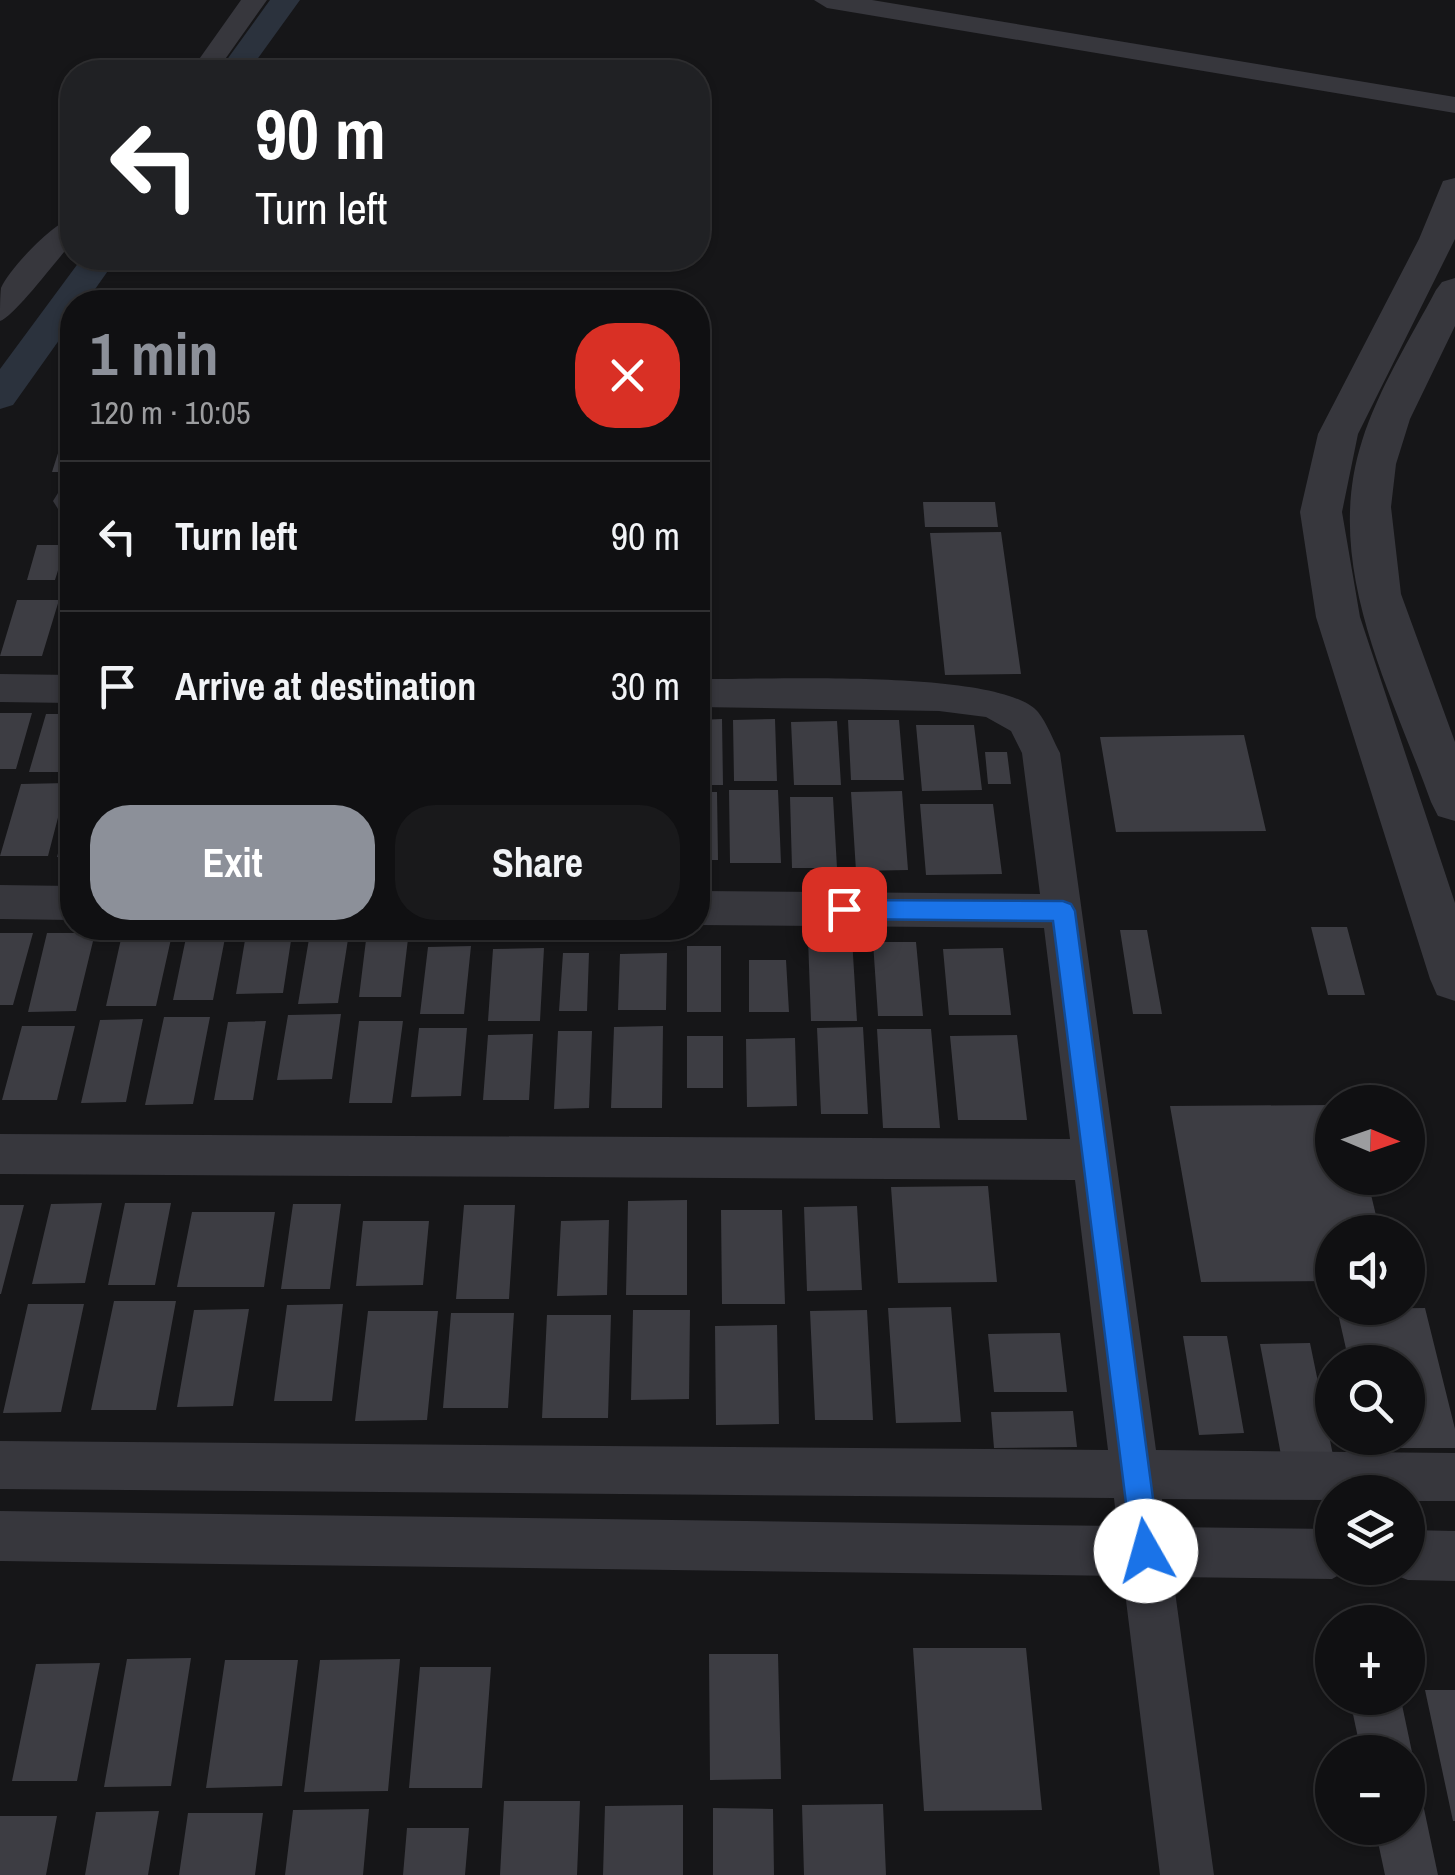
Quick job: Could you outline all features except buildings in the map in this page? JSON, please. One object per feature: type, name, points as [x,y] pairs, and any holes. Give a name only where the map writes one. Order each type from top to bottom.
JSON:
[{"type":"street","points":[[212,60],[254,0]]},
{"type":"street","points":[[827,0],[1455,105]]},
{"type":"street","points":[[1455,189],[1446,240],[1338,434],[1321,512],[1338,618],[1455,979]]},
{"type":"street","points":[[0,311],[30,269],[60,240]]},
{"type":"street","points":[[1455,290],[1391,418],[1376,464],[1368,516],[1378,595],[1455,802]]},
{"type":"street","points":[[0,688],[60,689]]},
{"type":"street","points":[[710,693],[939,696],[993,704],[1024,721],[1042,754],[1187,1875]]},
{"type":"street","points":[[0,902],[60,903]]},
{"type":"street","points":[[710,908],[1063,911]]},
{"type":"street","points":[[0,1154],[1096,1160]]},
{"type":"street","points":[[0,1465],[1455,1477]]},
{"type":"street","points":[[0,1536],[1315,1554]]},
{"type":"street","points":[[1425,1555],[1455,1556]]},
{"type":"waterway","points":[[242,60],[285,0]]},
{"type":"waterway","points":[[77,290],[91,270]]},
{"type":"waterway","points":[[0,396],[60,313]]},
{"type":"route","points":[[844,909],[1063,911],[1146,1551]]}]
